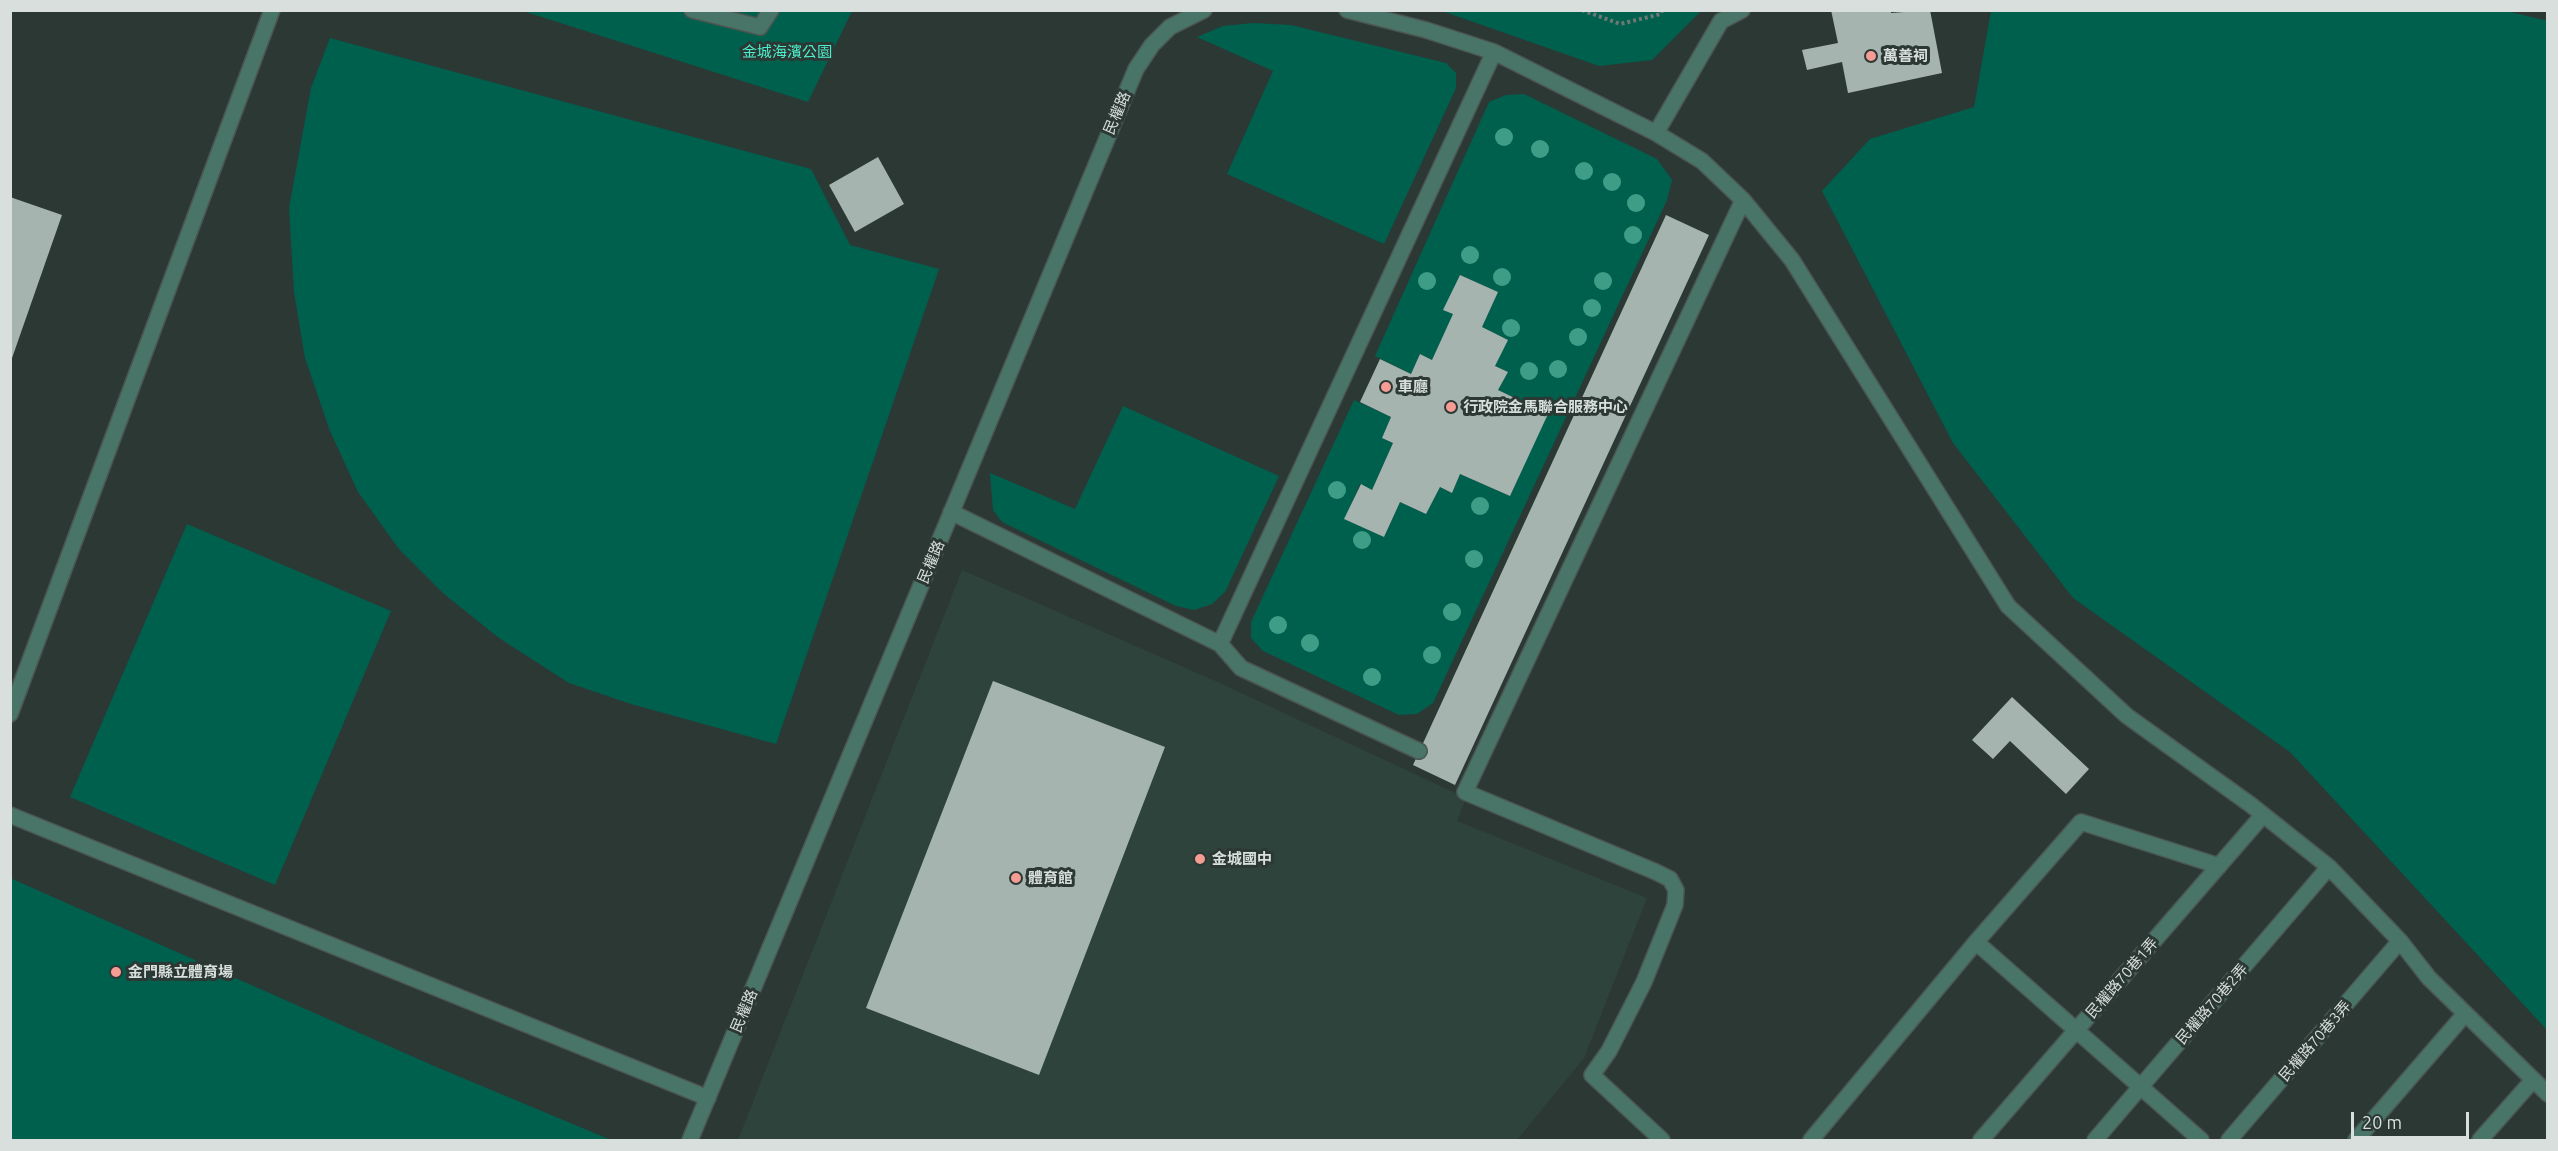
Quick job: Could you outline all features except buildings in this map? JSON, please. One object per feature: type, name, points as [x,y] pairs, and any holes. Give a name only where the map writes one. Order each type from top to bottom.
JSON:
[{"type":"street","points":[[10,714],[272,10]]},
{"type":"street","points":[[692,10],[760,27],[771,10]]},
{"type":"street","name":"民權路","points":[[690,1140],[1136,69],[1152,45],[1170,27],[1204,10]]},
{"type":"street","points":[[1347,10],[1426,30],[1494,52],[1656,133],[1702,161],[1743,200],[1797,269],[2008,606],[2127,716],[2263,815],[2329,867],[2400,941],[2429,978],[2547,1094]]},
{"type":"street","points":[[1656,133],[1721,21],[1742,10]]},
{"type":"street","points":[[1220,644],[1494,52]]},
{"type":"street","points":[[1662,1140],[1592,1075],[1609,1051],[1644,982],[1675,905],[1676,890],[1670,879],[1465,792],[1743,200]]},
{"type":"street","points":[[951,512],[1220,644],[1241,668],[1419,751]]},
{"type":"street","name":"民權路70巷1弄","points":[[1981,1140],[2263,815]]},
{"type":"street","points":[[10,816],[708,1098]]},
{"type":"street","points":[[1811,1140],[1976,942],[2081,822],[2219,867]]},
{"type":"street","name":"民權路70巷2弄","points":[[2096,1140],[2329,867]]},
{"type":"street","name":"民權路70巷3弄","points":[[2229,1140],[2400,941]]},
{"type":"street","points":[[1976,942],[2201,1140]]},
{"type":"street","points":[[2356,1140],[2464,1014]]},
{"type":"street","points":[[2480,1140],[2533,1080]]},
{"type":"path","points":[[1582,10],[1620,24],[1660,14],[1662,10]]},
{"type":"shaded area","name":"金城國中","points":[[962,570],[1213,680],[1466,798],[1457,821],[1647,898],[1584,1058],[1517,1140],[738,1140]]},
{"type":"green space","points":[[1701,10],[1652,60],[1599,66],[1442,11]]},
{"type":"green space","name":"金城海濱公園","points":[[523,11],[852,11],[808,102]]},
{"type":"green space","points":[[1991,11],[2506,11],[2548,21],[2547,1030],[2290,752],[2073,598],[1953,443],[1822,191],[1870,139],[1974,107]]},
{"type":"green space","points":[[1253,23],[1291,25],[1446,63],[1456,73],[1456,88],[1384,244],[1227,174],[1273,71],[1197,37],[1223,26]]},
{"type":"green space","points":[[330,38],[811,169],[850,245],[939,269],[776,744],[631,704],[569,683],[499,638],[444,594],[399,549],[358,492],[330,431],[305,358],[294,292],[289,208],[311,88]]},
{"type":"green space","points":[[1524,94],[1657,159],[1672,180],[1667,200],[1433,703],[1417,714],[1399,715],[1263,651],[1251,638],[1251,622],[1354,400],[1391,417],[1382,438],[1393,443],[1372,490],[1360,484],[1345,519],[1384,537],[1400,502],[1426,514],[1440,487],[1452,493],[1460,474],[1510,496],[1547,414],[1498,390],[1508,372],[1495,366],[1507,340],[1482,327],[1498,292],[1460,275],[1444,310],[1453,314],[1432,360],[1420,354],[1411,374],[1375,356],[1489,102],[1506,95]]},
{"type":"green space","points":[[1123,406],[1279,476],[1225,592],[1212,604],[1194,610],[1176,606],[1002,522],[993,510],[990,473],[1075,509]]},
{"type":"green space","points":[[187,524],[391,611],[275,885],[70,797]]},
{"type":"green space","name":"金門縣立體育場","points":[[10,878],[434,1066],[611,1140],[11,1140]]},
{"type":"place","name":"萬善祠","points":[[1871,56]]},
{"type":"place","name":"車廳","points":[[1386,387]]},
{"type":"place","name":"行政院金馬聯合服務中心","points":[[1451,407]]},
{"type":"place","name":"金城國中","points":[[1200,859]]},
{"type":"place","name":"體育館","points":[[1016,878]]},
{"type":"place","name":"金門縣立體育場","points":[[116,972]]}]
